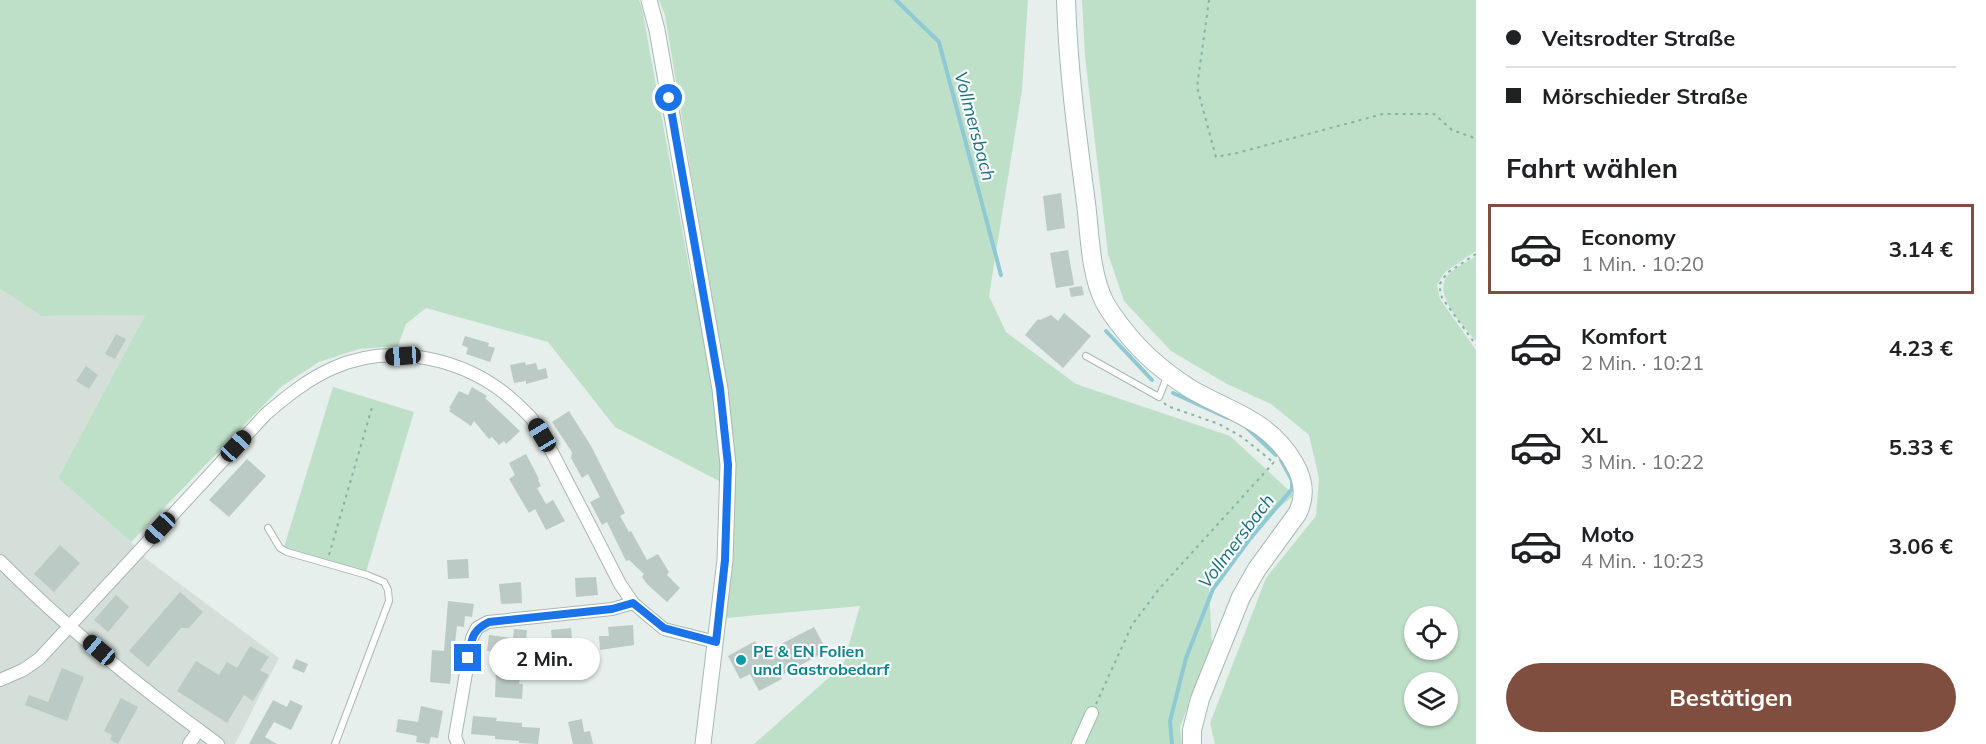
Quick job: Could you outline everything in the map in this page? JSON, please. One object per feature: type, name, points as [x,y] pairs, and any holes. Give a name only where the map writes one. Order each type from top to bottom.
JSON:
[{"type":"main road","points":[[1066,0],[1074,110],[1092,259],[1104,301],[1114,318],[1145,353],[1168,374],[1201,395],[1257,422],[1273,435],[1286,449],[1303,486],[1302,505],[1289,528],[1257,569],[1241,597],[1200,699],[1192,730],[1192,744]]},
{"type":"street","points":[[649,0],[657,30],[720,389],[728,465],[725,560],[703,744]]},
{"type":"street","points":[[0,680],[23,670],[39,659],[266,414],[299,386],[334,367],[366,358],[403,356],[440,361],[476,374],[505,393],[531,417],[620,584],[633,603],[664,628],[716,642]]},
{"type":"street","points":[[0,561],[69,626],[218,744]]},
{"type":"street","points":[[458,744],[454,737],[472,638],[477,628],[489,622],[612,609],[633,603]]},
{"type":"street","points":[[1078,744],[1092,713]]},
{"type":"street","points":[[189,744],[199,730]]},
{"type":"lane","points":[[1086,356],[1159,397],[1168,374]]},
{"type":"lane","points":[[268,528],[280,548],[287,552],[384,582],[388,590],[389,601],[335,744]]},
{"type":"path","points":[[1209,0],[1197,87],[1216,157],[1383,114],[1434,114],[1452,130],[1472,137],[1476,141]]},
{"type":"path","points":[[1476,254],[1447,273],[1439,285],[1442,298],[1476,345]]},
{"type":"path","points":[[1159,397],[1167,406],[1219,424],[1242,437],[1273,462]]},
{"type":"path","points":[[327,563],[373,404]]},
{"type":"path","points":[[1092,713],[1132,625],[1159,590],[1286,449]]},
{"type":"shaded area","points":[[0,289],[41,316],[145,315],[58,478],[131,542],[145,558],[279,658],[235,744],[0,744]]},
{"type":"green space","points":[[0,0],[639,0],[692,284],[711,294],[665,15],[659,0],[1028,0],[1022,90],[989,296],[1006,332],[1076,384],[1230,436],[1294,495],[1244,538],[1209,586],[1212,645],[1180,727],[1182,744],[754,744],[843,665],[860,606],[726,618],[734,534],[735,495],[721,482],[615,427],[548,342],[426,308],[406,324],[398,346],[359,349],[319,362],[282,386],[131,542],[58,478],[145,315],[41,316],[0,289]]},
{"type":"green space","points":[[1082,0],[1476,0],[1476,251],[1445,272],[1437,285],[1440,299],[1476,350],[1476,744],[1215,744],[1210,723],[1266,578],[1316,516],[1319,478],[1309,435],[1271,404],[1227,384],[1171,351],[1124,301],[1108,254],[1085,56]]},
{"type":"green space","points":[[1476,256],[1476,341],[1446,300],[1444,282],[1449,274]]},
{"type":"green space","points":[[333,387],[414,412],[366,572],[284,547]]},
{"type":"building","points":[[1061,193],[1065,228],[1047,231],[1043,196]]},
{"type":"building","points":[[1068,250],[1074,285],[1056,288],[1050,253]]},
{"type":"building","points":[[1082,286],[1084,295],[1071,297],[1069,288]]},
{"type":"building","points":[[1064,313],[1091,336],[1063,368],[1025,335],[1038,319],[1051,315],[1058,321]]},
{"type":"building","points":[[116,334],[126,339],[115,359],[105,354]]},
{"type":"building","points":[[465,336],[489,343],[488,346],[495,348],[490,362],[466,354],[468,348],[462,345]]},
{"type":"building","points":[[525,362],[526,365],[536,363],[538,370],[546,368],[548,378],[526,384],[526,381],[514,383],[510,365]]},
{"type":"building","points":[[86,366],[98,375],[89,389],[76,381]]},
{"type":"building","points":[[472,387],[487,396],[485,398],[520,431],[506,444],[504,441],[499,445],[492,437],[489,439],[474,421],[471,426],[449,411],[459,391],[468,395]]},
{"type":"building","points":[[569,411],[591,446],[625,513],[620,516],[629,532],[631,531],[647,560],[658,554],[669,572],[667,575],[680,588],[667,602],[647,584],[642,577],[644,574],[629,560],[626,561],[607,522],[602,525],[590,502],[600,497],[588,474],[582,478],[571,458],[572,452],[552,422]]},
{"type":"building","points":[[526,454],[539,479],[541,486],[537,488],[546,504],[553,500],[565,521],[546,530],[535,509],[529,513],[509,479],[515,475],[509,463]]},
{"type":"building","points":[[247,459],[266,476],[229,517],[209,500]]},
{"type":"building","points":[[60,545],[80,563],[54,592],[34,574]]},
{"type":"building","points":[[468,559],[469,578],[448,579],[447,560]]},
{"type":"building","points":[[596,577],[598,595],[576,597],[575,578]]},
{"type":"building","points":[[521,582],[522,603],[501,604],[499,584]]},
{"type":"building","points":[[180,592],[203,612],[189,628],[181,628],[148,667],[129,651]]},
{"type":"building","points":[[116,595],[129,607],[108,632],[94,620]]},
{"type":"building","points":[[448,601],[474,604],[472,617],[465,616],[464,627],[457,626],[450,684],[430,682],[432,650],[444,651]]},
{"type":"building","points":[[633,625],[634,645],[600,650],[599,636],[609,636],[608,627]]},
{"type":"building","points":[[814,627],[827,651],[780,676],[782,679],[759,691],[750,674],[740,679],[728,656],[755,641],[762,654]]},
{"type":"building","points":[[571,628],[573,649],[553,651],[551,630]]},
{"type":"building","points":[[514,629],[527,630],[526,641],[520,641],[517,669],[521,669],[519,684],[523,684],[522,699],[495,697],[496,667],[492,666],[493,651],[487,651],[489,635],[513,638]]},
{"type":"building","points":[[250,646],[269,657],[260,670],[269,675],[253,701],[244,695],[227,723],[177,691],[196,661],[219,675],[227,662],[237,668]]},
{"type":"building","points":[[296,659],[308,664],[304,673],[292,668]]},
{"type":"building","points":[[62,668],[84,677],[67,721],[25,705],[29,695],[48,702]]},
{"type":"building","points":[[121,698],[138,707],[118,744],[110,740],[112,735],[104,731]]},
{"type":"building","points":[[273,700],[287,707],[290,700],[303,706],[291,730],[274,722],[265,737],[277,744],[249,744]]},
{"type":"building","points":[[421,706],[443,711],[438,738],[431,737],[429,744],[416,742],[417,736],[396,732],[398,719],[418,722]]},
{"type":"building","points":[[473,716],[497,718],[496,721],[522,723],[522,727],[540,728],[538,744],[519,743],[519,741],[495,739],[495,736],[471,734]]},
{"type":"building","points":[[582,719],[584,732],[590,731],[593,744],[573,744],[568,722]]},
{"type":"waterway","name":"Vollmersbach","points":[[896,0],[939,42],[1001,275]]},
{"type":"waterway","name":"Vollmersbach","points":[[1106,331],[1152,380]]},
{"type":"waterway","name":"Vollmersbach","points":[[1173,393],[1228,418]]},
{"type":"waterway","name":"Vollmersbach","points":[[1246,427],[1276,455]]},
{"type":"waterway","name":"Vollmersbach","points":[[1172,744],[1170,721],[1186,658],[1213,589],[1249,540],[1292,489],[1292,480],[1281,460]]},
{"type":"place","name":"PE & EN Folien und Gastrobedarf","points":[[741,660]]},
{"type":"route","points":[[468,658],[472,638],[477,628],[489,622],[612,609],[633,603],[664,628],[716,642],[725,560],[728,465],[720,389],[669,98]]}]
